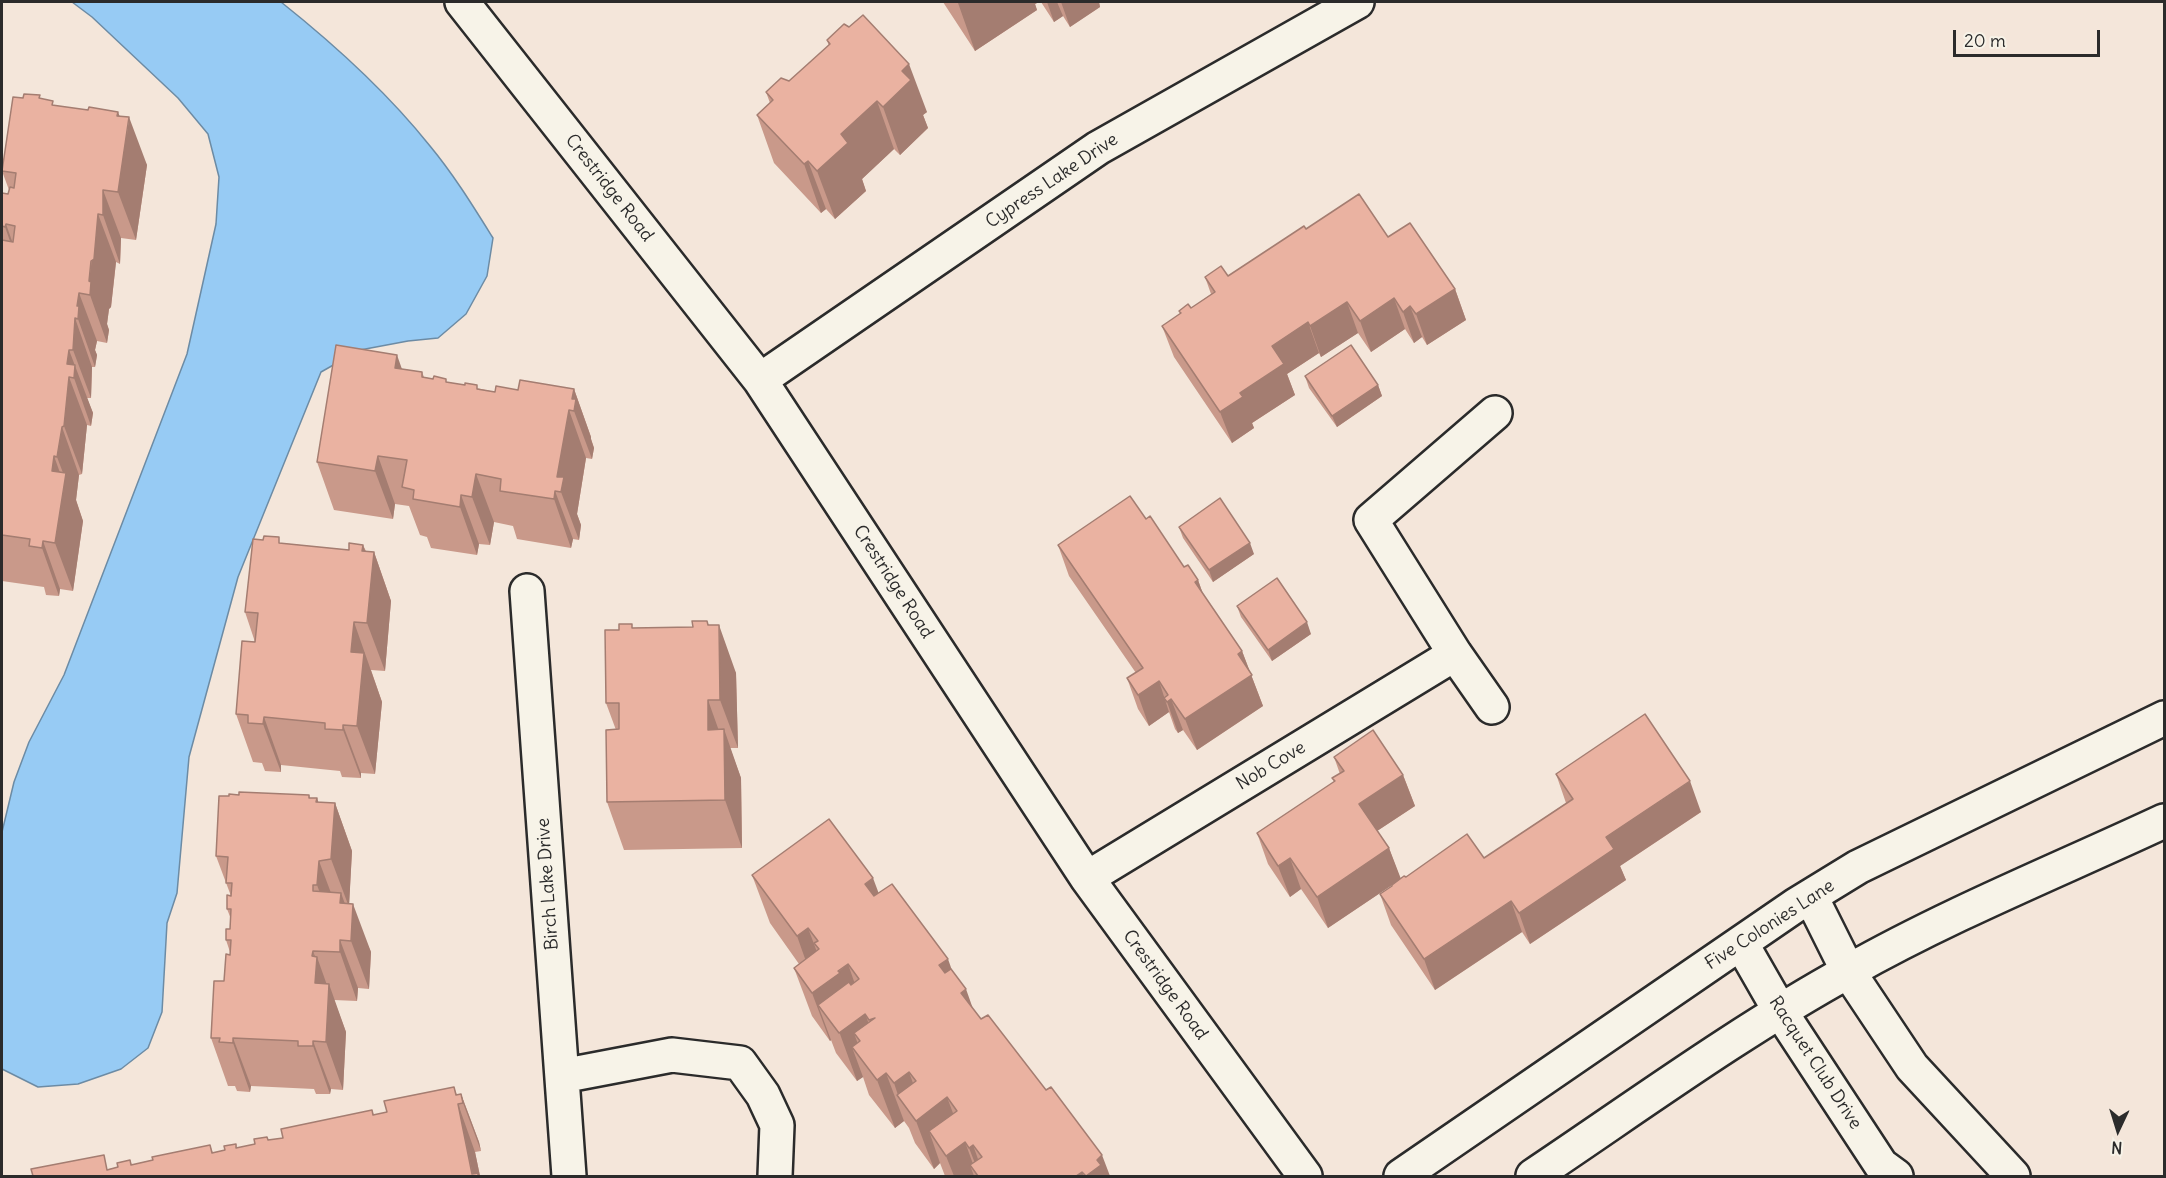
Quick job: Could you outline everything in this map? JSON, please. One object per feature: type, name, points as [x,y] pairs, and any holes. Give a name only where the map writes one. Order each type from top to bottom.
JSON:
[{"type":"street","name":"Crestridge Road","points":[[462,2],[760,380],[1087,878],[1305,1176]]},
{"type":"street","name":"Cypress Lake Drive","points":[[760,380],[1098,148],[1357,2]]},
{"type":"street","points":[[1492,707],[1455,654],[1371,520],[1495,413]]},
{"type":"street","name":"Birch Lake Drive","points":[[526,591],[569,1176]]},
{"type":"street","name":"Nob Cove","points":[[1087,878],[1455,654]]},
{"type":"street","name":"Five Colonies Lane","points":[[1401,1176],[1741,943],[1858,867],[2164,718]]},
{"type":"street","points":[[1533,1176],[1780,1011],[1848,971],[1911,937],[2164,821]]},
{"type":"street","points":[[1810,897],[1848,971],[1912,1067],[2013,1176]]},
{"type":"street","name":"Racquet Club Drive","points":[[1741,943],[1780,1011],[1881,1165],[1896,1176]]},
{"type":"street","points":[[562,1076],[672,1055],[740,1063],[763,1095],[777,1125],[775,1176]]},
{"type":"water","points":[[72,2],[281,2],[341,52],[396,107],[447,168],[493,238],[487,276],[466,314],[438,338],[360,350],[321,372],[238,577],[189,757],[177,893],[167,923],[162,1012],[148,1048],[121,1069],[78,1084],[38,1087],[2,1069],[2,832],[14,782],[29,742],[64,675],[187,354],[216,224],[219,177],[208,134],[178,98],[92,17]]},
{"type":"building","points":[[863,15],[909,64],[902,71],[911,80],[883,107],[877,101],[841,134],[848,143],[817,171],[808,161],[804,164],[757,115],[773,100],[766,92],[781,78],[789,81],[830,44],[827,40],[844,24],[849,27]]},
{"type":"building","points":[[24,94],[40,95],[39,98],[53,101],[52,105],[88,110],[89,107],[118,112],[117,116],[129,117],[118,192],[103,190],[103,215],[98,214],[94,259],[91,261],[90,295],[79,293],[73,350],[69,350],[67,364],[75,365],[74,378],[69,377],[64,426],[57,457],[54,456],[52,471],[66,473],[55,543],[43,541],[42,548],[29,546],[30,539],[2,535],[2,240],[13,242],[15,226],[6,224],[5,227],[2,226],[2,193],[8,194],[10,187],[14,188],[16,173],[2,171],[13,97],[23,98]]},
{"type":"building","points":[[1359,194],[1388,237],[1410,223],[1455,289],[1416,314],[1410,306],[1403,312],[1394,298],[1360,321],[1347,302],[1310,326],[1308,322],[1272,346],[1284,364],[1240,393],[1243,397],[1220,412],[1162,326],[1181,313],[1179,311],[1188,304],[1191,308],[1215,292],[1205,277],[1221,266],[1228,276],[1304,226],[1306,229]]},
{"type":"building","points":[[336,345],[397,355],[395,368],[422,372],[422,377],[433,379],[434,376],[446,379],[446,382],[477,385],[477,389],[495,392],[496,386],[518,390],[520,380],[574,389],[572,399],[576,399],[574,411],[569,410],[557,477],[564,477],[561,492],[555,491],[554,499],[500,491],[501,479],[476,474],[472,497],[461,495],[460,507],[413,499],[414,490],[402,487],[407,460],[378,456],[375,471],[317,462]]},
{"type":"building","points":[[1351,345],[1378,385],[1332,416],[1305,376]]},
{"type":"building","points":[[1130,496],[1146,519],[1150,516],[1184,567],[1188,565],[1198,580],[1195,582],[1242,651],[1238,654],[1252,675],[1185,719],[1171,699],[1167,702],[1164,698],[1168,695],[1159,681],[1138,695],[1127,678],[1143,668],[1058,545]]},
{"type":"building","points":[[1220,498],[1250,543],[1209,570],[1179,527]]},
{"type":"building","points":[[264,536],[279,537],[279,543],[349,550],[349,543],[363,545],[362,551],[374,552],[367,623],[354,622],[351,652],[364,653],[357,726],[343,725],[343,730],[325,729],[325,723],[264,717],[263,724],[248,723],[248,715],[236,714],[242,641],[255,642],[258,613],[245,612],[253,539],[263,540]]},
{"type":"building","points":[[1277,578],[1307,622],[1268,650],[1237,606]]},
{"type":"building","points":[[692,621],[707,621],[708,625],[719,625],[720,700],[708,700],[708,730],[724,729],[725,800],[607,802],[606,730],[619,729],[619,703],[606,703],[605,630],[619,630],[619,624],[632,624],[632,628],[693,627]]},
{"type":"building","points":[[1645,714],[1690,781],[1606,837],[1614,849],[1519,913],[1511,901],[1424,959],[1380,894],[1467,834],[1484,858],[1573,799],[1556,774]]},
{"type":"building","points":[[1373,730],[1403,775],[1359,804],[1389,848],[1317,897],[1290,858],[1278,866],[1257,833],[1335,781],[1332,778],[1344,771],[1334,757]]},
{"type":"building","points":[[239,792],[309,795],[309,798],[317,798],[316,802],[335,803],[331,859],[319,861],[317,885],[313,885],[313,891],[341,893],[340,903],[353,904],[351,941],[340,940],[340,952],[313,951],[312,956],[317,957],[315,983],[329,984],[326,1042],[313,1041],[313,1046],[298,1046],[298,1041],[233,1038],[233,1043],[219,1042],[220,1038],[211,1038],[214,981],[224,981],[226,954],[230,955],[231,940],[226,940],[226,929],[230,929],[231,909],[227,909],[227,895],[231,896],[232,883],[226,883],[228,857],[216,856],[219,796],[239,795]]},
{"type":"building","points":[[829,819],[873,878],[865,884],[874,896],[892,884],[948,959],[939,965],[945,973],[951,969],[966,989],[961,993],[981,1019],[988,1015],[1046,1090],[1051,1087],[1102,1155],[1097,1160],[1101,1165],[1086,1176],[1082,1172],[1076,1176],[978,1176],[970,1165],[982,1157],[973,1145],[969,1148],[965,1142],[946,1156],[929,1131],[957,1111],[947,1097],[916,1121],[897,1095],[916,1081],[909,1072],[894,1083],[886,1073],[877,1080],[852,1047],[860,1041],[854,1033],[875,1018],[869,1020],[865,1014],[839,1033],[818,1005],[849,982],[851,985],[859,979],[848,964],[838,971],[840,973],[812,993],[794,968],[819,949],[814,943],[818,941],[808,928],[797,936],[752,875]]},
{"type":"building","points":[[454,1087],[456,1095],[461,1094],[463,1103],[458,1104],[472,1174],[478,1173],[478,1176],[33,1176],[31,1169],[104,1155],[107,1170],[118,1167],[117,1163],[130,1160],[131,1165],[153,1160],[152,1157],[210,1145],[212,1153],[225,1150],[224,1146],[236,1144],[236,1148],[255,1144],[254,1139],[283,1138],[281,1129],[372,1110],[373,1115],[387,1112],[384,1101]]}]
